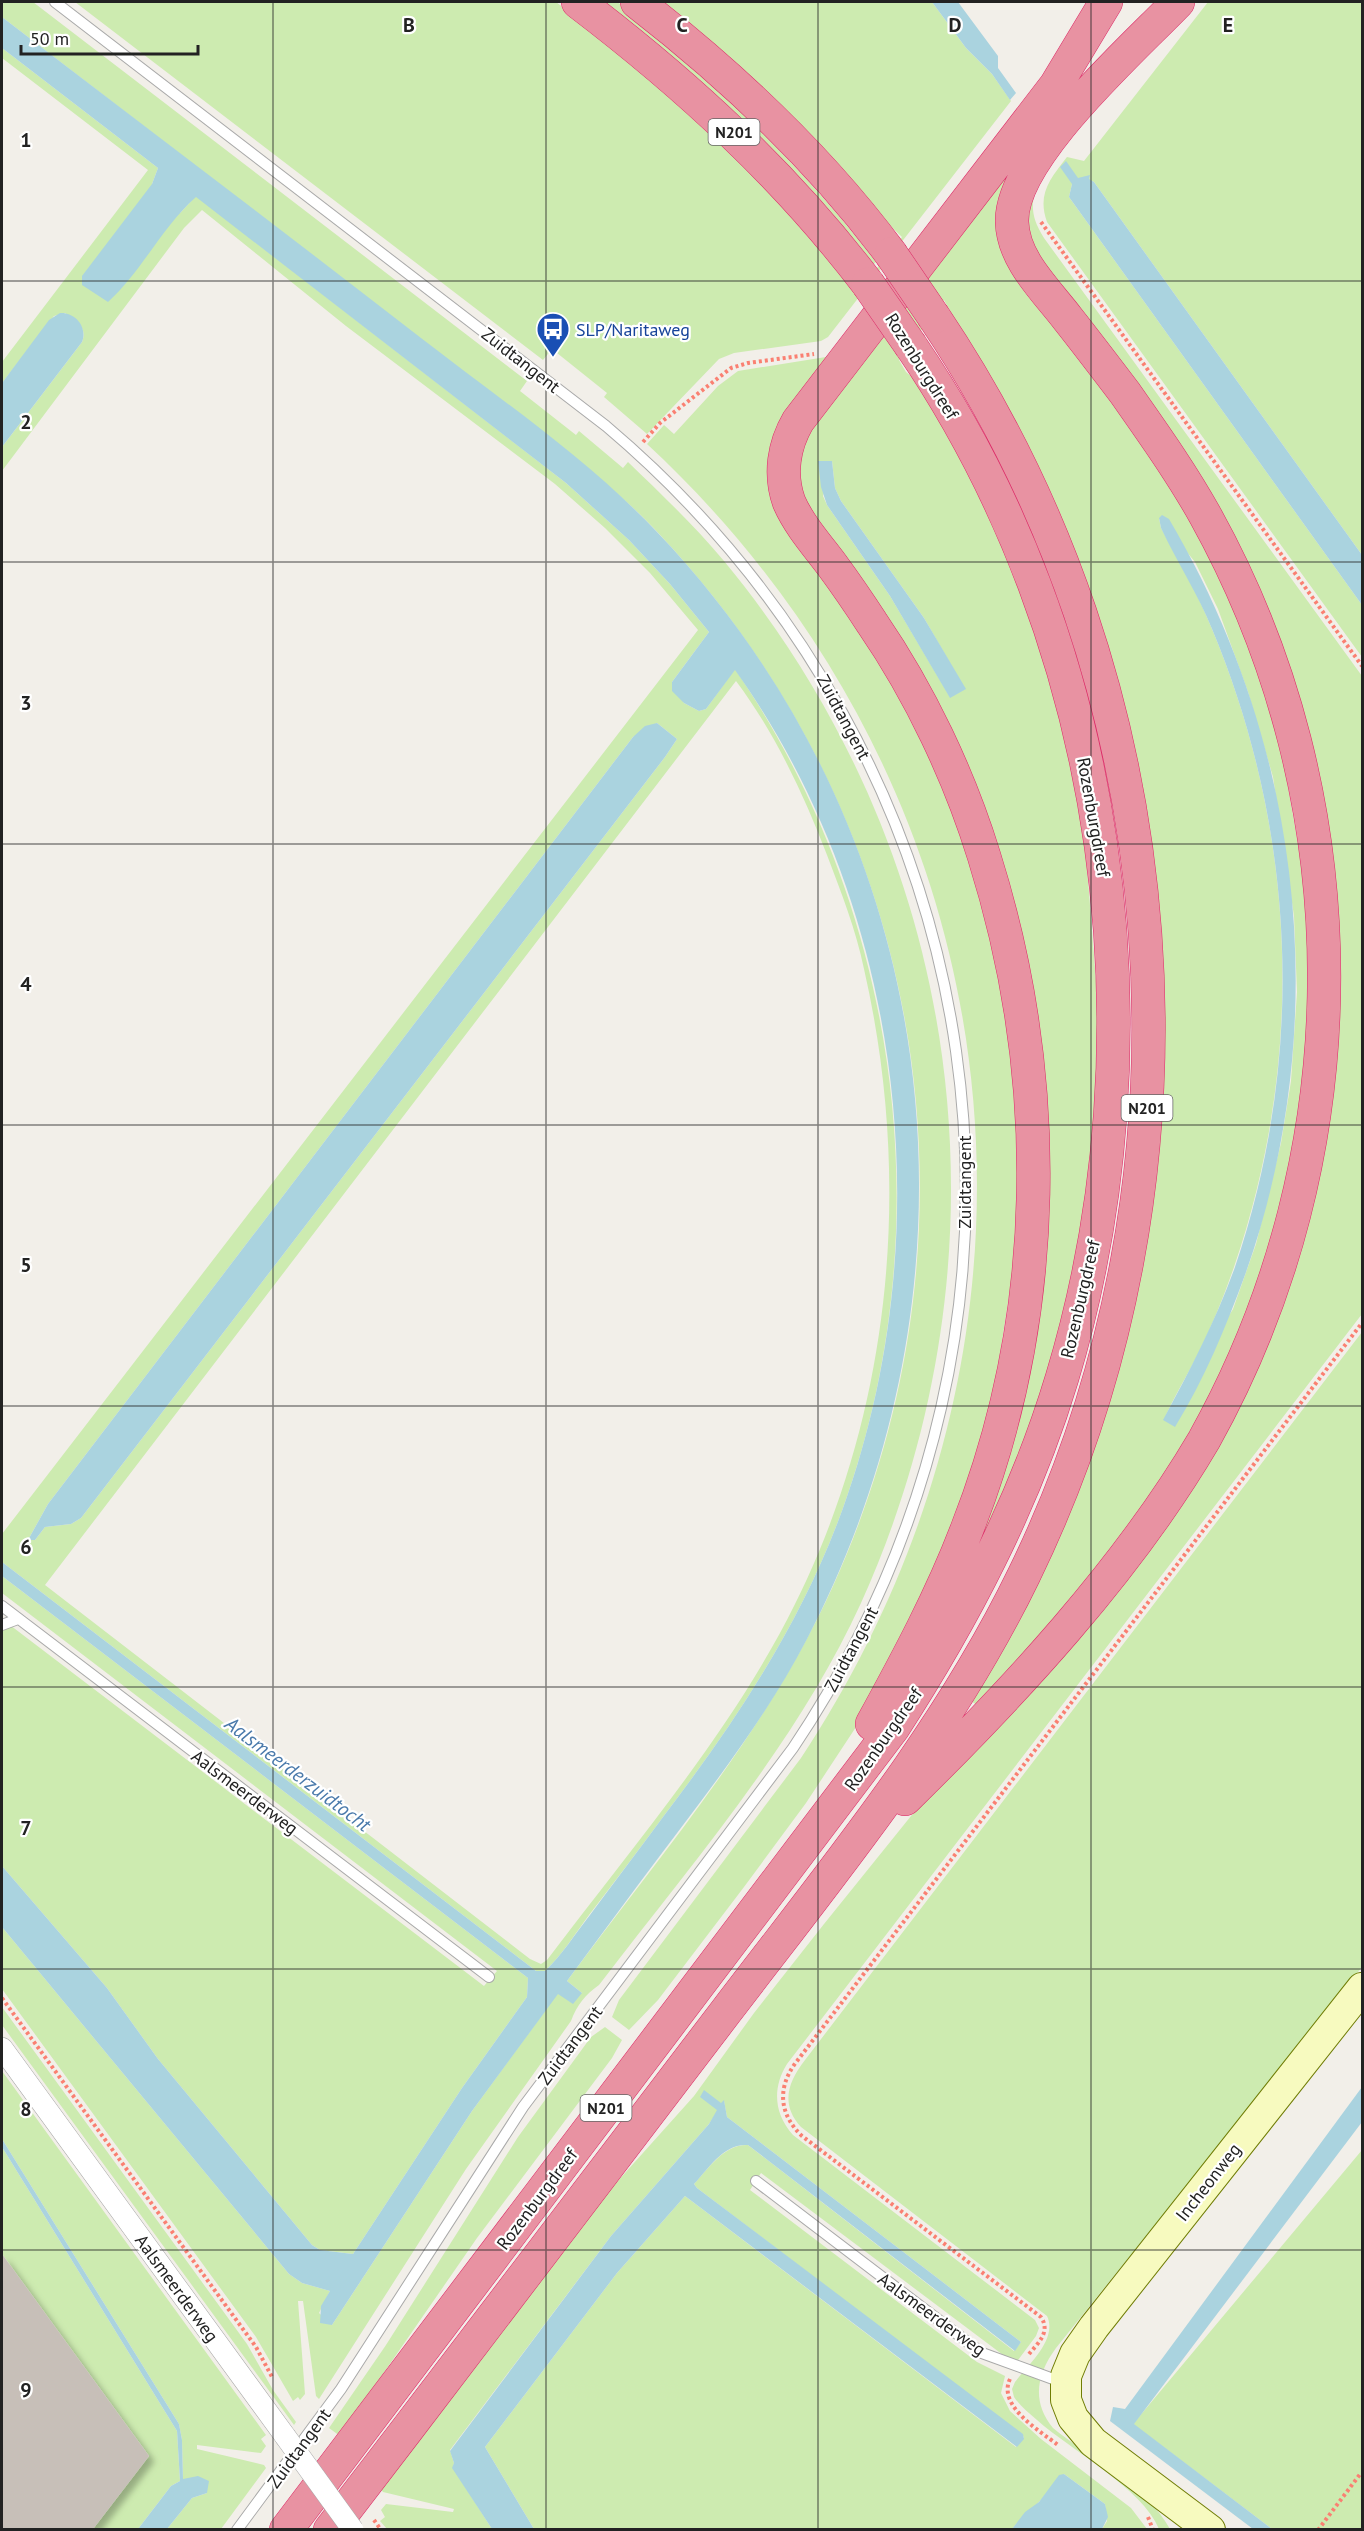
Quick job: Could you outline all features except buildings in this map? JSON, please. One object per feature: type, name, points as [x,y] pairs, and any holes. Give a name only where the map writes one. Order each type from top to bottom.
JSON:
[{"type":"highway","name":"Rozenburgdreef","points":[[286,2529],[805,1846],[893,1728],[934,1665],[963,1615],[1013,1513],[1045,1429],[1072,1342],[1096,1232],[1109,1128],[1113,1026],[1110,936],[1100,839],[1080,737],[1050,632],[1007,521],[960,426],[911,346],[868,284],[782,180],[727,125],[672,76],[578,2]]},
{"type":"highway","name":"Rozenburgdreef","points":[[330,2529],[836,1868],[925,1745],[962,1688],[1036,1549],[1078,1443],[1108,1344],[1130,1250],[1145,1128],[1150,1036],[1145,910],[1133,819],[1106,694],[1066,570],[1034,492],[991,408],[934,316],[891,254],[836,186],[775,122],[716,66],[637,2]]},
{"type":"highway","name":"N201","points":[[805,1846],[912,1652],[948,1575],[976,1504],[1003,1416],[1020,1341],[1030,1261],[1034,1179],[1032,1095],[1022,1014],[1011,955],[983,854],[953,773],[907,681],[876,628],[803,527],[788,499],[784,471],[785,452],[790,435],[802,414],[1056,85],[1106,2]]},
{"type":"highway","name":"N201","points":[[836,1868],[986,1719],[1159,1510],[1203,1441],[1242,1366],[1278,1276],[1306,1180],[1322,1087],[1328,969],[1321,853],[1306,774],[1278,673],[1228,556],[1184,480],[1124,393],[1027,266],[1014,241],[1012,214],[1019,186],[1096,83],[1178,2]]},
{"type":"street","name":"Incheonweg","points":[[1065,2383],[1075,2354],[1094,2327],[1362,1988]]},
{"type":"street","name":"Aalsmeerderweg","points":[[2,2048],[353,2529]]},
{"type":"street","points":[[1065,2383],[1067,2406],[1085,2435],[1210,2529]]},
{"type":"lane","name":"Zuidtangent","points":[[55,2],[542,375],[635,451],[723,539],[809,655],[864,753],[889,805],[914,874],[941,968],[961,1088],[966,1212],[959,1304],[951,1364],[931,1450],[909,1521],[869,1616],[830,1690],[747,1812],[524,2107],[347,2381],[237,2529]]},
{"type":"lane","name":"Aalsmeerderweg","points":[[2,1606],[489,1977]]},
{"type":"lane","points":[[2,1625],[18,1619]]},
{"type":"lane","name":"Aalsmeerderweg","points":[[756,2181],[973,2347],[988,2356],[1065,2383]]},
{"type":"path","points":[[1038,216],[1362,666]]},
{"type":"path","points":[[635,451],[660,423],[714,382]]},
{"type":"path","points":[[1019,2368],[1044,2335],[1046,2326],[1041,2317],[798,2132],[785,2114],[782,2098],[784,2082],[794,2065],[1362,1323]]},
{"type":"path","name":"Aalsmeerderweg","points":[[2,1998],[256,2347],[274,2381]]},
{"type":"path","points":[[1318,2529],[1361,2474]]},
{"type":"green space","points":[[614,1],[629,9],[700,73],[805,177],[876,262],[874,264],[864,255],[598,2]]},
{"type":"green space","points":[[2,2],[33,2],[527,381],[520,391],[576,435],[579,431],[623,468],[628,462],[678,510],[713,548],[806,676],[870,799],[916,929],[943,1062],[951,1198],[940,1335],[910,1470],[861,1603],[806,1705],[774,1753],[741,1801],[670,1894],[599,1985],[579,2005],[571,2021],[466,2169],[319,2399],[316,2396],[303,2301],[298,2301],[305,2394],[300,2400],[298,2397],[293,2401],[256,2337],[2,1989],[2,1927],[289,2274],[302,2283],[330,2291],[319,2313],[332,2325],[472,2111],[558,1993],[582,1993],[567,1981],[745,1741],[777,1691],[833,1586],[883,1451],[912,1312],[920,1173],[908,1035],[875,900],[823,771],[752,649],[661,536],[629,504],[571,455],[2,17]]},
{"type":"green space","points":[[75,2],[556,2],[639,66],[759,176],[856,294],[902,237],[657,2],[932,2],[966,48],[992,74],[1011,101],[828,337],[821,341],[734,353],[719,359],[647,434],[604,397],[607,393],[552,349],[543,360]]},
{"type":"green space","points":[[1208,2],[1362,2],[1362,555],[1094,182],[1084,178],[1072,184],[1069,197],[1362,605],[1362,657],[1047,222],[1044,212],[1044,195],[1055,172],[1067,157],[1084,161]]},
{"type":"green space","points":[[2,48],[158,168],[152,184],[180,213],[196,196],[566,483],[629,540],[670,584],[709,632],[672,682],[684,703],[699,711],[706,709],[735,669],[791,763],[836,864],[868,968],[889,1075],[897,1184],[892,1294],[874,1402],[843,1508],[808,1591],[787,1631],[741,1707],[690,1781],[563,1951],[545,1971],[536,1971],[2,1562],[2,1534],[698,630],[650,573],[605,528],[555,484],[346,326],[202,210],[184,228],[2,471],[2,447],[82,342],[82,328],[65,313],[54,316],[2,383],[2,362],[148,170],[2,58]],"holes":[[[736,681],[776,743],[798,787],[838,883],[861,954],[880,1053],[888,1138],[889,1224],[882,1309],[868,1393],[847,1475],[817,1556],[780,1633],[728,1719],[670,1801],[547,1960],[541,1964],[530,1959],[45,1585]],[[657,723],[677,739],[665,757],[81,1518],[71,1524],[45,1527],[35,1540],[28,1540],[48,1504],[633,737]]]},
{"type":"green space","points":[[1030,129],[1004,204],[1157,452],[1267,666],[1321,976],[1281,1244],[1171,1478],[983,1710],[970,1700],[1097,1429],[1156,900],[1133,754],[1122,702],[1089,596],[1048,491],[944,300],[899,360],[906,372],[918,382],[948,431],[1011,564],[1050,678],[1083,817],[1100,1031],[1087,1206],[1048,1378],[983,1547],[946,1598],[1015,1398],[1020,961],[846,572],[796,484],[800,441]],"holes":[[[832,461],[835,488],[841,501],[924,618],[965,689],[950,697],[890,596],[827,505],[823,496]],[[1159,518],[1195,562],[1218,609],[1248,692],[1273,777],[1294,916],[1297,992],[1291,1081],[1281,1143],[1256,1244],[1233,1309],[1164,1420],[1218,1311],[1234,1267],[1257,1188],[1273,1107],[1281,1027],[1282,946],[1275,865],[1261,785],[1240,706],[1207,616],[1161,528]]]},
{"type":"green space","points":[[1039,174],[1033,207],[1035,221],[1044,238],[1362,676],[1362,1314],[787,2064],[779,2082],[777,2101],[779,2110],[793,2135],[1035,2320],[1039,2328],[1036,2336],[1015,2364],[761,2173],[750,2190],[977,2362],[1005,2376],[1001,2393],[1010,2411],[1041,2439],[1131,2508],[1147,2529],[1102,2529],[1107,2521],[1105,2504],[1064,2474],[1012,2529],[534,2529],[485,2447],[617,2273],[685,2196],[1016,2447],[1024,2437],[697,2188],[694,2184],[718,2158],[732,2148],[748,2145],[1014,2351],[1021,2342],[727,2117],[724,2101],[709,2124],[611,2236],[450,2450],[454,2463],[453,2468],[492,2529],[387,2529],[380,2521],[385,2517],[381,2510],[386,2504],[453,2512],[454,2509],[383,2492],[379,2487],[582,2221],[694,2096],[754,2013],[824,1924],[911,1816],[1080,1620],[1192,1472],[1328,1094],[1280,659],[1044,276],[1024,232]]},
{"type":"green space","points":[[832,356],[775,454],[890,665],[990,902],[1027,1179],[985,1452],[881,1689],[806,1803],[744,1887],[658,2000],[629,2030],[612,2017],[619,2000],[801,1758],[891,1594],[949,1422],[975,1247],[970,1072],[935,900],[869,736],[773,583],[647,444],[664,425],[674,434],[718,386],[738,371]]},
{"type":"green space","points":[[1362,1332],[1362,1967],[1056,2348],[1044,2368],[1039,2388],[1042,2408],[1053,2428],[1117,2474],[1148,2500],[1170,2529],[1159,2529],[1138,2499],[1105,2471],[1052,2432],[1014,2397],[1012,2389],[1015,2382],[1045,2343],[1049,2325],[1047,2316],[801,2127],[790,2110],[789,2093],[794,2077],[805,2060]]},
{"type":"green space","points":[[2,1576],[528,1978],[527,1997],[462,2088],[353,2254],[320,2250],[312,2245],[158,2059],[107,1988],[2,1866],[2,1619],[484,1986],[497,1971],[2,1593]]},
{"type":"green space","points":[[2,2007],[247,2344],[273,2390],[296,2422],[294,2425],[2,2025]]},
{"type":"green space","points":[[605,2027],[622,2040],[612,2058],[477,2238],[340,2436],[329,2428],[386,2345],[518,2137],[591,2037]]},
{"type":"green space","points":[[2,2071],[266,2435],[261,2439],[266,2446],[261,2453],[197,2445],[197,2449],[264,2465],[266,2468],[221,2529],[167,2529],[192,2498],[207,2493],[183,2480],[182,2440],[179,2424],[2,2139]]},
{"type":"green space","points":[[2,2147],[177,2431],[180,2481],[171,2486],[138,2529],[93,2529],[149,2456],[2,2254]]},
{"type":"green space","points":[[1362,2150],[1362,2529],[1272,2529],[1133,2424]]},
{"type":"water","points":[[932,2],[958,2],[998,56],[998,68],[1016,93],[1010,100],[992,74],[966,48]]},
{"type":"water","points":[[2,17],[543,431],[603,480],[658,533],[754,652],[829,781],[881,919],[911,1062],[919,1208],[904,1355],[867,1499],[807,1639],[775,1695],[739,1749],[567,1981],[582,1993],[573,2004],[558,1994],[472,2111],[332,2325],[320,2323],[321,2306],[330,2291],[302,2283],[289,2274],[2,1927],[2,1866],[107,1988],[158,2059],[312,2245],[320,2250],[353,2254],[462,2088],[527,1997],[528,1978],[2,1576],[2,1562],[536,1971],[545,1971],[563,1951],[645,1842],[741,1707],[787,1631],[808,1591],[843,1508],[874,1403],[892,1295],[897,1185],[890,1076],[870,967],[838,863],[793,763],[735,670],[706,709],[699,711],[684,703],[672,691],[672,682],[709,632],[670,584],[629,540],[566,483],[196,197],[108,302],[82,285],[82,276],[152,184],[158,168],[2,48]]},
{"type":"water","points":[[1066,161],[1078,178],[1090,175],[1089,179],[1094,182],[1362,555],[1362,605],[1069,197],[1072,184],[1060,167]]},
{"type":"water","points":[[60,313],[71,315],[79,322],[83,331],[82,342],[2,447],[2,383],[49,320]]},
{"type":"water","points":[[818,461],[832,461],[835,488],[841,501],[924,618],[966,689],[950,698],[890,596],[827,505],[821,487]]},
{"type":"water","points":[[1162,515],[1169,519],[1215,607],[1250,699],[1276,793],[1291,889],[1296,986],[1290,1084],[1273,1180],[1245,1275],[1230,1314],[1205,1372],[1175,1427],[1163,1420],[1202,1345],[1228,1287],[1258,1188],[1273,1107],[1281,1027],[1282,946],[1275,865],[1261,785],[1240,706],[1212,629],[1161,528],[1159,518]]},
{"type":"water","points":[[657,723],[677,739],[665,757],[81,1518],[71,1524],[45,1527],[35,1540],[28,1540],[48,1504],[633,737],[645,726]]},
{"type":"water","points":[[1362,2087],[1362,2122],[1134,2424],[1272,2529],[1253,2529],[1110,2421],[1113,2407],[1125,2409]]},
{"type":"water","points":[[704,2090],[721,2103],[724,2100],[727,2117],[1021,2342],[1015,2351],[748,2145],[739,2145],[724,2152],[694,2184],[697,2188],[1023,2434],[1024,2439],[1017,2447],[685,2196],[617,2273],[485,2447],[534,2529],[492,2529],[452,2468],[454,2463],[450,2451],[611,2236],[709,2124],[717,2110],[700,2097]]},
{"type":"water","points":[[2,2139],[179,2424],[182,2440],[183,2479],[198,2476],[209,2481],[207,2493],[192,2498],[167,2529],[138,2529],[171,2486],[180,2481],[177,2431],[2,2147]]},
{"type":"water","points":[[1064,2474],[1105,2504],[1108,2517],[1102,2529],[1012,2529],[1025,2512],[1039,2502],[1059,2475]]},
{"type":"place","name":"SLP/Naritaweg","points":[[553,358]]},
{"type":"water label","name":"Aalsmeerderzuidtocht","points":[[298,1774]]}]
